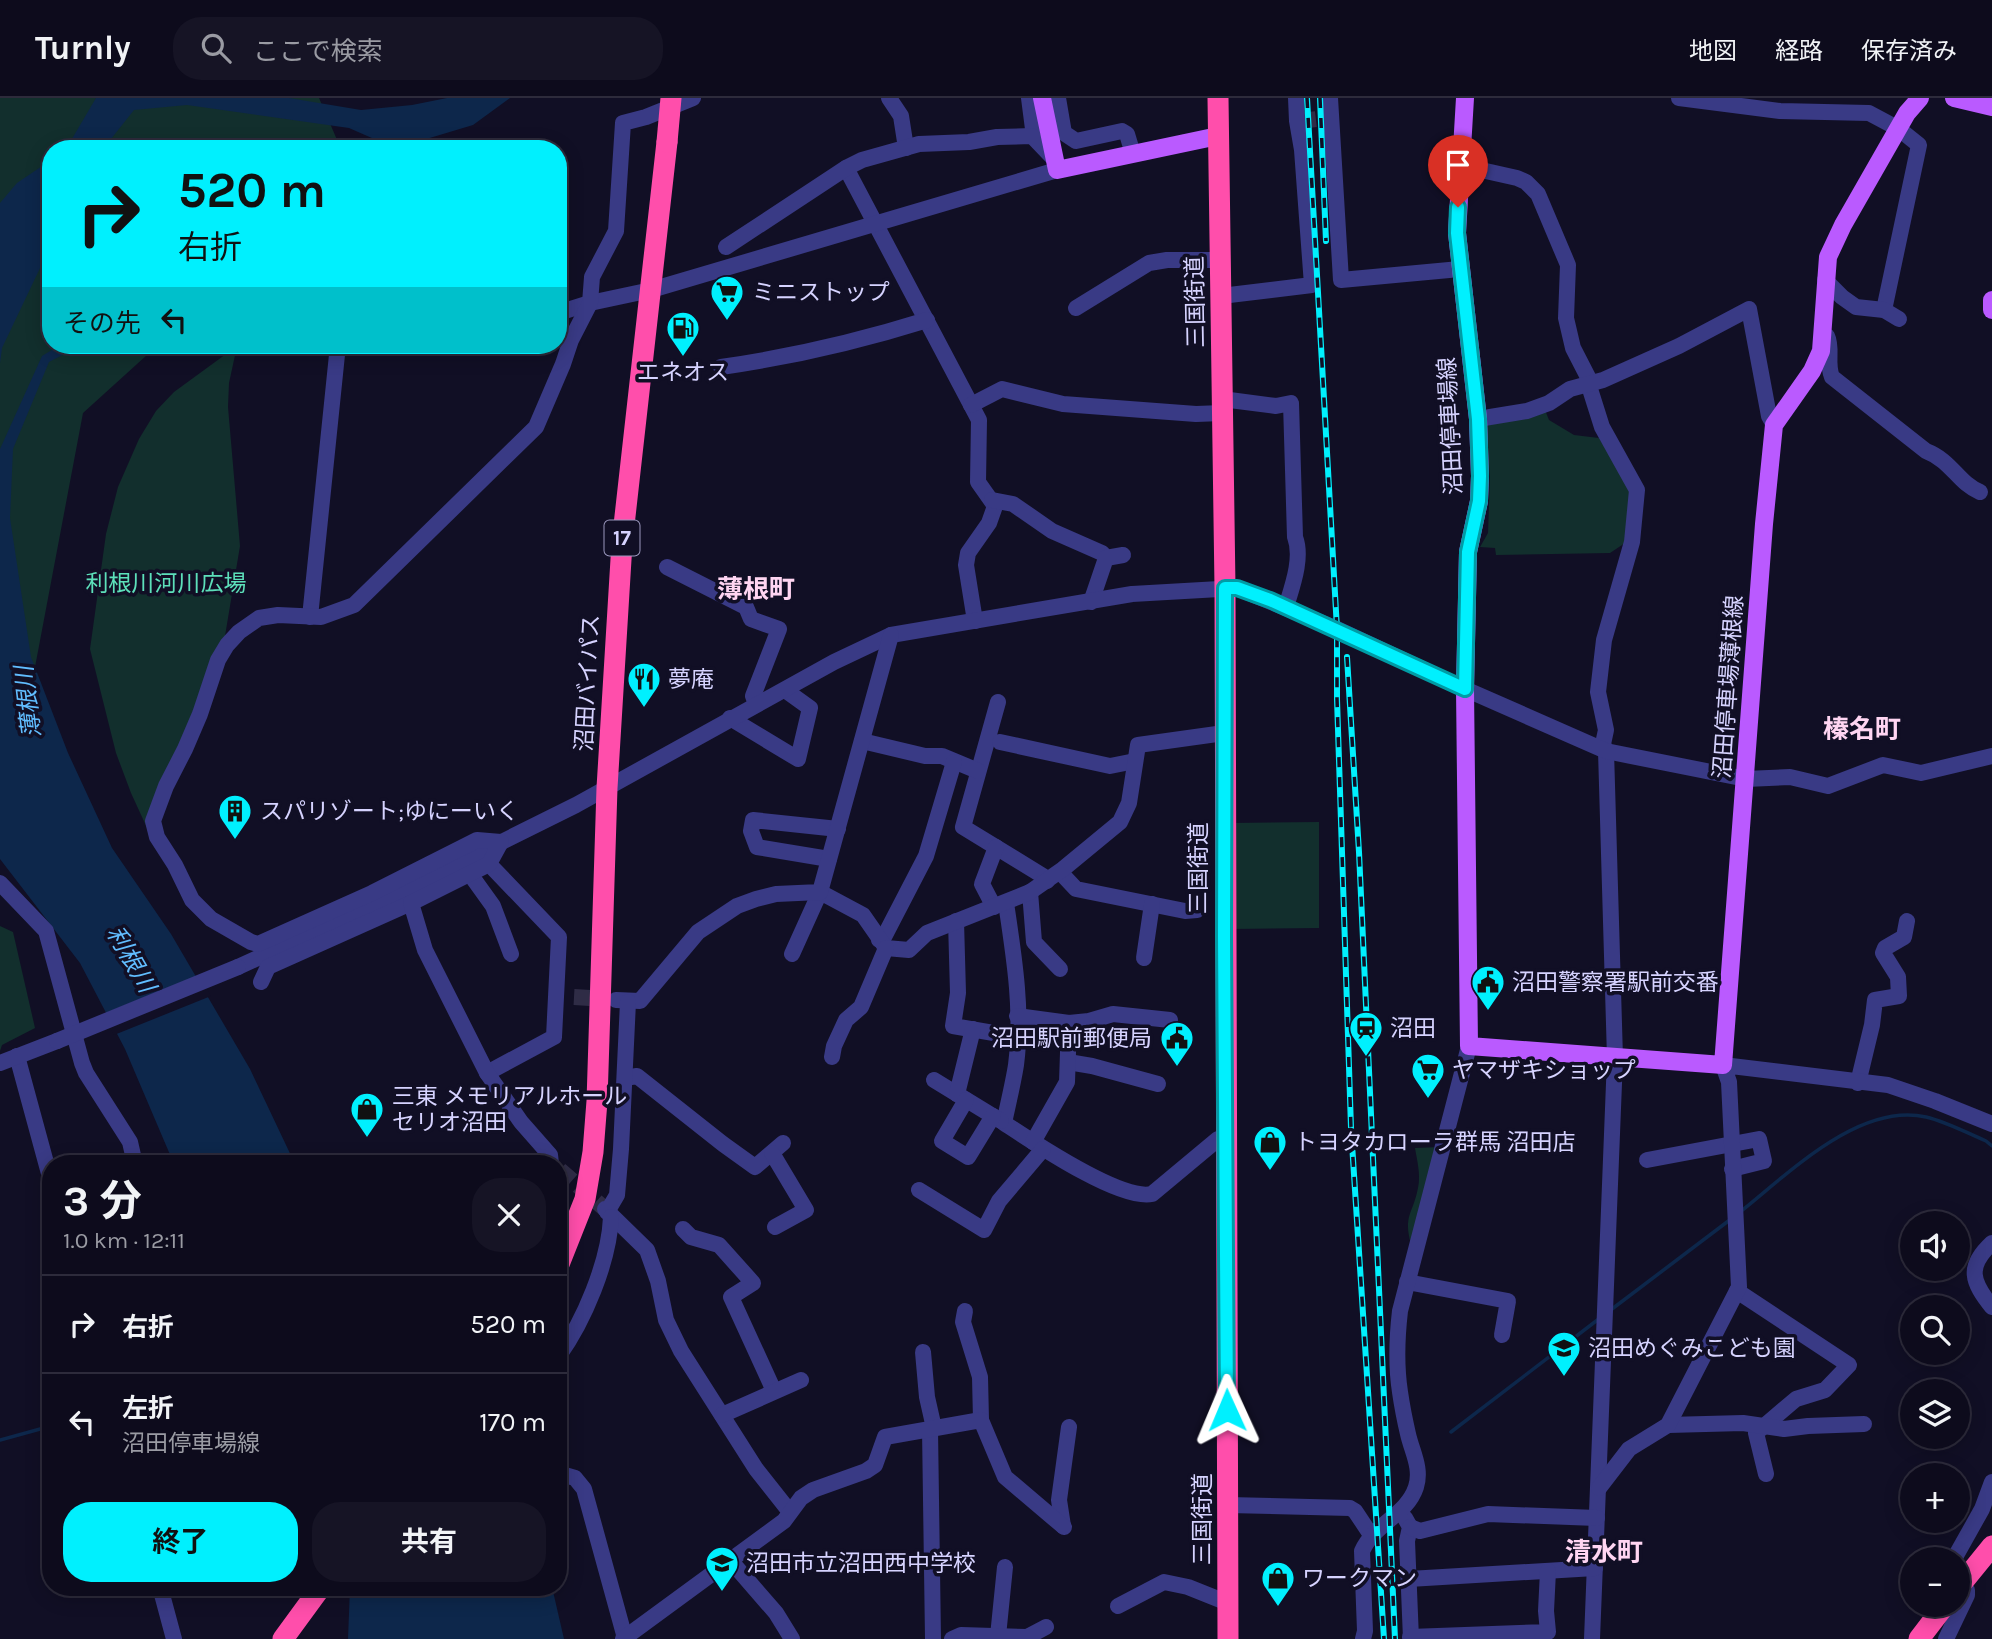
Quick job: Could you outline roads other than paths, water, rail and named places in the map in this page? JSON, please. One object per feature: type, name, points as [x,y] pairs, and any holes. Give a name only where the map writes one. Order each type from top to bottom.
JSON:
[{"type":"highway","name":"沼田バイパス","points":[[567,1244],[585,1199],[593,1152],[607,788],[622,543],[671,98]]},
{"type":"highway","name":"三国街道","points":[[1218,98],[1225,588],[1228,1639]]},
{"type":"highway","points":[[1970,1572],[1992,1546]]},
{"type":"highway","points":[[284,1639],[315,1596]]},
{"type":"highway","points":[[1919,1639],[1936,1617]]},
{"type":"main road","points":[[1042,98],[1056,165],[1133,154],[1218,136]]},
{"type":"main road","name":"沼田停車場線","points":[[1465,98],[1457,233],[1478,419],[1479,501],[1468,552],[1465,689],[1469,1046]]},
{"type":"main road","name":"沼田停車場薄根線","points":[[1723,1065],[1764,524],[1774,425],[1812,372],[1821,351],[1828,257],[1843,225],[1907,113],[1920,98]]},
{"type":"main road","points":[[1954,98],[1992,107]]},
{"type":"main road","points":[[1987,98],[1992,107]]},
{"type":"main road","points":[[1992,302],[1992,310]]},
{"type":"main road","points":[[1469,1046],[1723,1065]]},
{"type":"street","points":[[567,354],[590,303],[592,277],[617,231],[623,123],[693,98]]},
{"type":"street","points":[[889,98],[901,116],[906,148]]},
{"type":"street","points":[[567,310],[650,290],[876,223],[1056,165],[1032,136],[1029,98]]},
{"type":"street","points":[[1058,98],[1064,133],[1076,141],[1122,131],[1127,134],[1133,154]]},
{"type":"street","points":[[1218,98],[1224,98]]},
{"type":"street","points":[[1221,296],[1311,285],[1304,163],[1296,98]]},
{"type":"street","points":[[1330,98],[1329,119],[1341,280],[1460,269]]},
{"type":"street","points":[[1679,98],[1780,111],[1869,113],[1899,128],[1919,145],[1884,310]]},
{"type":"street","points":[[726,247],[862,160],[919,144],[1032,136]]},
{"type":"street","points":[[1460,165],[1517,178],[1526,182],[1538,194],[1568,265],[1566,318],[1573,348],[1591,383],[1590,389],[1602,426],[1637,490],[1632,542],[1604,640],[1598,692],[1606,730],[1603,744],[1606,751],[1615,1058],[1592,1639]]},
{"type":"street","points":[[846,168],[979,420],[978,482],[995,506],[989,523],[968,554],[966,565],[975,621]]},
{"type":"street","points":[[1076,308],[1149,262],[1220,260]]},
{"type":"street","points":[[1825,280],[1856,307],[1884,310],[1899,319]]},
{"type":"street","points":[[1478,419],[1527,411],[1549,403],[1570,389],[1591,383],[1679,346],[1749,309],[1769,416],[1774,425]]},
{"type":"street","points":[[722,367],[790,355],[927,320]]},
{"type":"street","points":[[1824,331],[1830,341],[1828,367],[1832,377],[1926,451],[1940,456],[1972,488],[1980,492]]},
{"type":"street","points":[[310,617],[337,354]]},
{"type":"street","points":[[501,842],[477,840],[372,893],[258,944],[211,919],[192,900],[157,837],[153,821],[166,786],[195,726],[218,660],[227,645],[248,623],[259,618],[278,615],[321,617],[354,605],[536,427],[567,354]]},
{"type":"street","points":[[971,405],[1002,388],[1063,404],[1196,414],[1222,406],[1276,406],[1291,403],[1295,537],[1298,545],[1294,580],[1286,607]]},
{"type":"street","points":[[992,500],[1013,504],[1052,531],[1102,553],[1106,558]]},
{"type":"street","points":[[1106,558],[1123,555]]},
{"type":"street","points":[[1091,602],[1106,558]]},
{"type":"street","points":[[667,567],[746,607],[751,619],[779,629],[753,696],[756,704]]},
{"type":"street","points":[[0,1063],[238,967],[401,892],[607,788],[680,749],[730,718],[834,662],[891,635],[1132,594],[1237,588],[1286,607],[1606,751],[1746,779],[1790,777],[1828,786],[1883,765],[1921,773],[1992,756]]},
{"type":"street","points":[[792,954],[820,892],[891,635]]},
{"type":"street","points":[[730,718],[798,759],[810,708],[785,690]]},
{"type":"street","points":[[998,702],[963,827],[1043,876],[1053,876],[1076,889],[1185,911],[1198,910]]},
{"type":"street","points":[[567,1341],[599,1274],[610,1235],[608,1213],[617,1195],[625,1078],[622,1001],[640,1001],[698,932],[737,906],[776,894],[820,892],[863,915],[882,944],[909,950],[927,933],[1030,892],[1121,821],[1129,803],[1138,745],[1224,733]]},
{"type":"street","points":[[862,741],[925,756],[942,756],[978,771]]},
{"type":"street","points":[[1000,742],[1110,766],[1135,761]]},
{"type":"street","points":[[832,1057],[846,1020],[861,1007],[884,937],[926,856],[954,762]]},
{"type":"street","points":[[829,859],[757,847],[751,831],[753,820],[838,829]]},
{"type":"street","points":[[265,970],[489,864],[501,842]]},
{"type":"street","points":[[973,1029],[961,1097],[942,1141],[968,1157],[999,1120],[1016,1064],[1017,976],[1000,905],[982,884],[996,847]]},
{"type":"street","points":[[486,1073],[554,1037],[559,937],[489,864]]},
{"type":"street","points":[[470,874],[493,906],[511,954]]},
{"type":"street","points":[[0,883],[46,931],[82,1063],[130,1142],[133,1155]]},
{"type":"street","points":[[1030,892],[1034,942],[1060,968]]},
{"type":"street","points":[[411,903],[425,950],[486,1073],[521,1122],[550,1155]]},
{"type":"street","points":[[1144,958],[1152,904]]},
{"type":"street","points":[[956,921],[958,993],[953,1026],[1017,1037]]},
{"type":"street","points":[[1858,1083],[1875,1000],[1899,996],[1898,977],[1883,953],[1885,948],[1904,937],[1907,921]]},
{"type":"street","points":[[557,995],[575,997]]},
{"type":"street","points":[[1017,1016],[1069,1023],[1113,1014],[1170,1020]]},
{"type":"street","points":[[919,1190],[984,1230],[999,1201],[1038,1145],[1067,1082],[1069,1023]]},
{"type":"street","points":[[1363,1639],[1362,1551],[1371,1535],[1409,1503],[1419,1475],[1399,1388],[1399,1325],[1407,1282],[1469,1046]]},
{"type":"street","points":[[17,1056],[44,1155]]},
{"type":"street","points":[[1068,1062],[1158,1084]]},
{"type":"street","points":[[1668,1425],[1737,1291],[1729,1082],[1723,1065],[1888,1085],[1992,1124]]},
{"type":"street","points":[[625,1078],[637,1076],[755,1167],[777,1148],[806,1210],[775,1227]]},
{"type":"street","points":[[934,1080],[1073,1166],[1136,1195],[1152,1194],[1225,1136]]},
{"type":"street","points":[[1647,1160],[1759,1139],[1764,1161],[1732,1169]]},
{"type":"street","points":[[608,1213],[647,1250],[658,1281],[666,1320],[681,1351],[756,1469],[790,1512]]},
{"type":"street","points":[[683,1229],[691,1237],[719,1245],[753,1283],[731,1297],[774,1391]]},
{"type":"street","points":[[1992,1243],[1980,1254],[1973,1280],[1992,1307]]},
{"type":"street","points":[[1407,1282],[1508,1301],[1502,1335]]},
{"type":"street","points":[[1737,1291],[1849,1365],[1825,1390],[1796,1399],[1756,1433],[1766,1474]]},
{"type":"street","points":[[965,1311],[963,1322],[980,1377],[981,1420],[1005,1477],[1063,1527],[1059,1500],[1069,1427]]},
{"type":"street","points":[[923,1352],[932,1429],[933,1639]]},
{"type":"street","points":[[722,1415],[801,1380]]},
{"type":"street","points":[[567,1476],[575,1478],[584,1489],[624,1638],[784,1521],[801,1498],[813,1490],[866,1471],[875,1465],[885,1437],[981,1420]]},
{"type":"street","points":[[1599,1488],[1629,1449],[1668,1425],[1743,1423],[1784,1429],[1864,1424]]},
{"type":"street","points":[[1961,1547],[1982,1509],[1992,1482]]},
{"type":"street","points":[[1228,1505],[1350,1508],[1355,1511],[1371,1535]]},
{"type":"street","points":[[1401,1509],[1410,1527],[1407,1541],[1410,1638],[1548,1632],[1548,1571]]},
{"type":"street","points":[[1410,1527],[1420,1531],[1488,1514],[1597,1518]]},
{"type":"street","points":[[730,1560],[776,1612],[792,1639]]},
{"type":"street","points":[[999,1636],[1005,1567]]},
{"type":"street","points":[[1409,1579],[1595,1568]]},
{"type":"street","points":[[1118,1606],[1164,1582],[1188,1587],[1228,1602]]},
{"type":"street","points":[[162,1596],[174,1639]]},
{"type":"street","points":[[1946,1639],[1956,1617]]},
{"type":"street","points":[[952,1639],[961,1635],[1027,1638],[1046,1627]]},
{"type":"water","points":[[96,98],[289,98],[361,110],[447,98],[510,98],[473,125],[423,140],[376,140],[349,128],[187,105],[134,110],[110,140],[71,140]]},
{"type":"water","points":[[42,166],[42,264],[2,348],[0,363],[0,203],[17,183]]},
{"type":"water","points":[[65,354],[49,362],[13,449],[10,518],[31,657],[68,753],[112,848],[171,934],[250,1069],[291,1155],[170,1155],[125,1049],[80,963],[0,859],[0,449],[42,356]]},
{"type":"water","points":[[350,1596],[554,1596],[564,1639],[348,1639]]},
{"type":"waterway","points":[[1740,1212],[1802,1161],[1850,1130],[1875,1120],[1901,1115],[1926,1117],[1957,1128],[1992,1146]]},
{"type":"waterway","points":[[1612,1309],[1731,1219]]},
{"type":"waterway","points":[[1451,1432],[1600,1318]]},
{"type":"waterway","points":[[0,1440],[42,1428]]},
{"type":"tunnel","points":[[1300,121],[1326,118]]},
{"type":"tunnel","points":[[574,997],[610,999]]},
{"type":"tunnel","points":[[567,1176],[605,1209]]},
{"type":"railway","points":[[1307,98],[1337,629],[1351,1128],[1384,1639]]},
{"type":"railway","points":[[1320,98],[1326,241]]},
{"type":"railway","points":[[1347,657],[1359,852],[1395,1639]]},
{"type":"place","name":"ミニストップ","points":[[727,322]]},
{"type":"place","name":"エネオス","points":[[683,358]]},
{"type":"place","name":"夢庵","points":[[644,709]]},
{"type":"place","name":"スパリゾート;ゆにーいく","points":[[235,841]]},
{"type":"place","name":"沼田警察署駅前交番","points":[[1488,1012]]},
{"type":"place","name":"沼田","points":[[1366,1058]]},
{"type":"place","name":"沼田駅前郵便局","points":[[1177,1068]]},
{"type":"place","name":"ヤマザキショップ","points":[[1428,1100]]},
{"type":"place","name":"三東 メモリアルホール セリオ沼田","points":[[367,1139]]},
{"type":"place","name":"トヨタカローラ群馬 沼田店","points":[[1270,1172]]},
{"type":"place","name":"沼田めぐみこども園","points":[[1564,1378]]},
{"type":"place","name":"沼田市立沼田西中学校","points":[[722,1593]]},
{"type":"place","name":"ワークマン","points":[[1278,1608]]},
{"type":"district","name":"薄根町","points":[[756,589]]},
{"type":"district","name":"榛名町","points":[[1862,729]]},
{"type":"district","name":"清水町","points":[[1604,1552]]},
{"type":"park label","name":"利根川河川広場","points":[[166,583]]},
{"type":"water label","name":"薄根川","points":[[28,702]]},
{"type":"water label","name":"利根川","points":[[131,959]]}]
